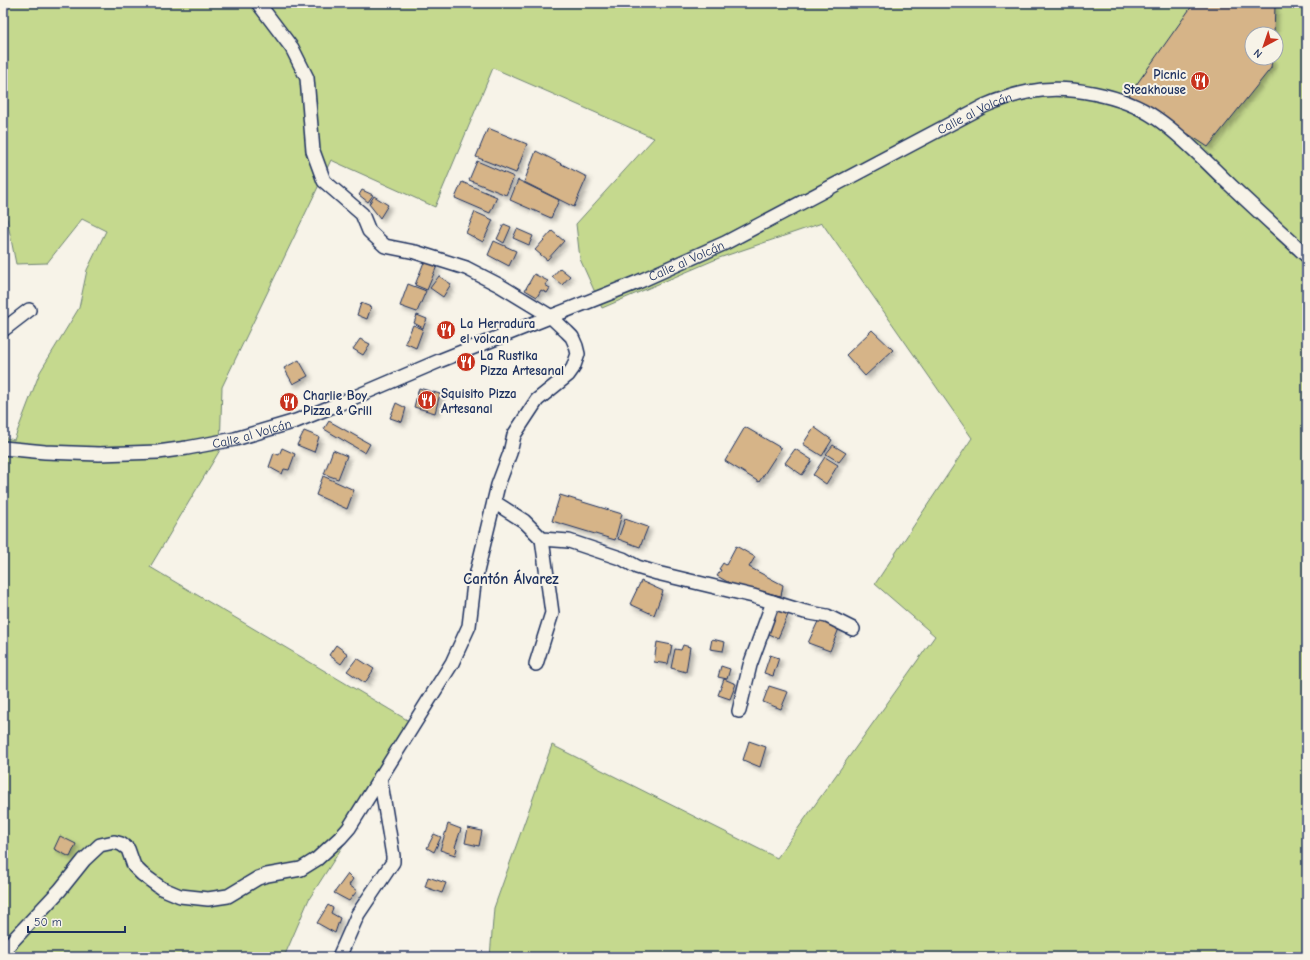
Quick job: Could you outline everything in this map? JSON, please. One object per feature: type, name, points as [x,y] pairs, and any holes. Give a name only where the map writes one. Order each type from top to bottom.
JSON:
[{"type":"street","points":[[3,951],[60,890],[84,860],[100,845],[114,842],[121,844],[128,849],[131,854],[134,866],[161,888],[180,896],[208,899],[228,896],[258,878],[267,875],[301,869],[317,859],[341,837],[349,828],[452,663],[469,626],[474,584],[498,485],[510,453],[514,436],[537,400],[568,375],[577,359],[578,354],[572,337],[550,316],[499,285],[466,268],[415,252],[385,246],[369,232],[362,214],[324,181],[313,151],[307,78],[292,48],[258,3]]},
{"type":"street","name":"Calle al Volcán","points":[[3,448],[44,452],[99,454],[158,452],[235,439],[296,421],[376,385],[638,282],[725,243],[984,106],[1014,95],[1044,90],[1091,93],[1111,97],[1155,117],[1181,138],[1307,256]]},
{"type":"street","points":[[3,330],[29,310]]},
{"type":"street","points":[[494,502],[520,518],[542,539],[552,612],[536,664]]},
{"type":"street","points":[[542,539],[569,541],[623,559],[657,574],[718,587],[805,612],[827,616],[853,629]]},
{"type":"street","points":[[739,711],[750,665],[773,602]]},
{"type":"street","points":[[339,957],[358,914],[392,862],[393,856],[380,777]]},
{"type":"green space","points":[[3,3],[1307,3],[1307,957],[490,957],[494,908],[552,745],[777,858],[935,636],[875,584],[972,438],[822,223],[719,258],[602,308],[580,259],[576,224],[654,138],[493,68],[435,207],[331,160],[222,387],[220,450],[150,567],[414,724],[369,805],[309,899],[284,957],[3,957],[3,437],[14,440],[40,372],[79,308],[87,270],[106,231],[82,219],[47,263],[16,264],[7,219],[3,217]]},
{"type":"building","name":"Picnic Steakhouse","points":[[1194,3],[1270,3],[1275,6],[1274,26],[1244,26],[1244,66],[1271,66],[1271,68],[1208,147],[1129,95]]},
{"type":"building","points":[[488,128],[527,144],[516,173],[476,157]]},
{"type":"building","points":[[536,151],[587,177],[574,207],[524,182]]},
{"type":"building","points":[[477,161],[514,177],[506,195],[469,180]]},
{"type":"building","points":[[518,180],[559,200],[551,218],[510,200]]},
{"type":"building","points":[[462,182],[497,197],[490,213],[455,198]]},
{"type":"building","points":[[362,190],[373,195],[368,202],[359,195]]},
{"type":"building","points":[[374,196],[388,205],[380,218],[369,204]]},
{"type":"building","points":[[475,212],[493,220],[483,242],[466,233]]},
{"type":"building","points":[[504,224],[511,227],[504,243],[497,239]]},
{"type":"building","points":[[517,229],[533,236],[529,245],[513,238]]},
{"type":"building","points":[[552,231],[564,241],[547,260],[535,250]]},
{"type":"building","points":[[494,241],[516,251],[509,266],[488,255]]},
{"type":"building","points":[[424,262],[437,266],[427,290],[415,285]]},
{"type":"building","points":[[560,268],[570,276],[562,285],[552,277]]},
{"type":"building","points":[[534,274],[548,281],[545,285],[550,288],[547,293],[541,290],[537,297],[525,290]]},
{"type":"building","points":[[439,276],[451,284],[443,297],[430,288]]},
{"type":"building","points":[[408,284],[426,291],[417,312],[400,306]]},
{"type":"building","points":[[361,303],[371,307],[367,319],[357,315]]},
{"type":"building","points":[[417,315],[427,319],[423,328],[414,323]]},
{"type":"building","points":[[413,325],[423,329],[416,348],[405,343]]},
{"type":"building","points":[[872,330],[893,350],[865,376],[846,355]]},
{"type":"building","points":[[360,339],[370,344],[363,355],[353,349]]},
{"type":"building","points":[[299,360],[308,376],[293,384],[284,368]]},
{"type":"building","name":"Squisito Pizza Artesanal","points":[[419,388],[440,394],[435,413],[414,407]]},
{"type":"building","points":[[396,403],[406,408],[402,422],[390,418]]},
{"type":"building","points":[[329,421],[370,444],[365,453],[324,429]]},
{"type":"building","points":[[745,427],[781,448],[759,482],[725,461]]},
{"type":"building","points":[[814,427],[832,440],[822,456],[803,444]]},
{"type":"building","points":[[304,431],[319,437],[314,452],[297,445]]},
{"type":"building","points":[[833,445],[846,453],[839,462],[826,454]]},
{"type":"building","points":[[282,448],[295,454],[289,470],[284,469],[282,474],[269,467],[274,453],[279,455]]},
{"type":"building","points":[[795,449],[812,460],[802,475],[785,463]]},
{"type":"building","points":[[333,450],[347,456],[338,479],[324,474]]},
{"type":"building","points":[[825,457],[838,465],[826,484],[813,475]]},
{"type":"building","points":[[323,476],[354,490],[347,509],[316,495]]},
{"type":"building","points":[[560,495],[622,514],[615,540],[552,521]]},
{"type":"building","points":[[625,519],[648,527],[640,547],[618,539]]},
{"type":"building","points":[[736,546],[755,557],[749,567],[783,585],[781,596],[733,585],[717,576],[721,570],[719,569],[723,563],[726,565]]},
{"type":"building","points":[[641,581],[663,591],[654,615],[630,604]]},
{"type":"building","points":[[775,609],[788,615],[778,638],[765,632]]},
{"type":"building","points":[[820,617],[840,626],[830,651],[808,643]]},
{"type":"building","points":[[712,639],[725,642],[723,651],[710,649]]},
{"type":"building","points":[[657,642],[672,645],[668,664],[654,662]]},
{"type":"building","points":[[336,645],[348,654],[341,664],[329,655]]},
{"type":"building","points":[[683,645],[690,647],[686,672],[671,668],[675,649],[681,650]]},
{"type":"building","points":[[770,655],[779,658],[773,676],[764,673]]},
{"type":"building","points":[[357,658],[374,669],[365,683],[347,671]]},
{"type":"building","points":[[721,666],[730,669],[727,679],[718,677]]},
{"type":"building","points":[[724,679],[736,684],[730,699],[718,695]]},
{"type":"building","points":[[769,686],[788,692],[781,709],[763,702]]},
{"type":"building","points":[[749,741],[766,747],[760,767],[743,760]]},
{"type":"building","points":[[448,824],[461,829],[455,847],[457,849],[455,855],[440,850]]},
{"type":"building","points":[[468,828],[482,831],[479,846],[465,843]]},
{"type":"building","points":[[434,834],[441,837],[434,852],[427,848]]},
{"type":"building","points":[[60,836],[76,844],[70,857],[54,849]]},
{"type":"building","points":[[348,874],[353,879],[349,885],[357,891],[349,901],[334,893]]},
{"type":"building","points":[[428,877],[446,883],[442,893],[425,887]]},
{"type":"building","points":[[328,905],[333,908],[331,913],[340,918],[335,933],[317,923]]},
{"type":"place","name":"Picnic Steakhouse","points":[[1200,81]]},
{"type":"place","name":"La Herradura el volcan","points":[[446,330]]},
{"type":"place","name":"La Rustika Pizza Artesanal","points":[[466,362]]},
{"type":"place","name":"Squisito Pizza Artesanal","points":[[427,400]]},
{"type":"place","name":"Charlie Boy Pizza & Grill","points":[[289,402]]},
{"type":"district","name":"Cantón Álvarez","points":[[511,579]]}]
